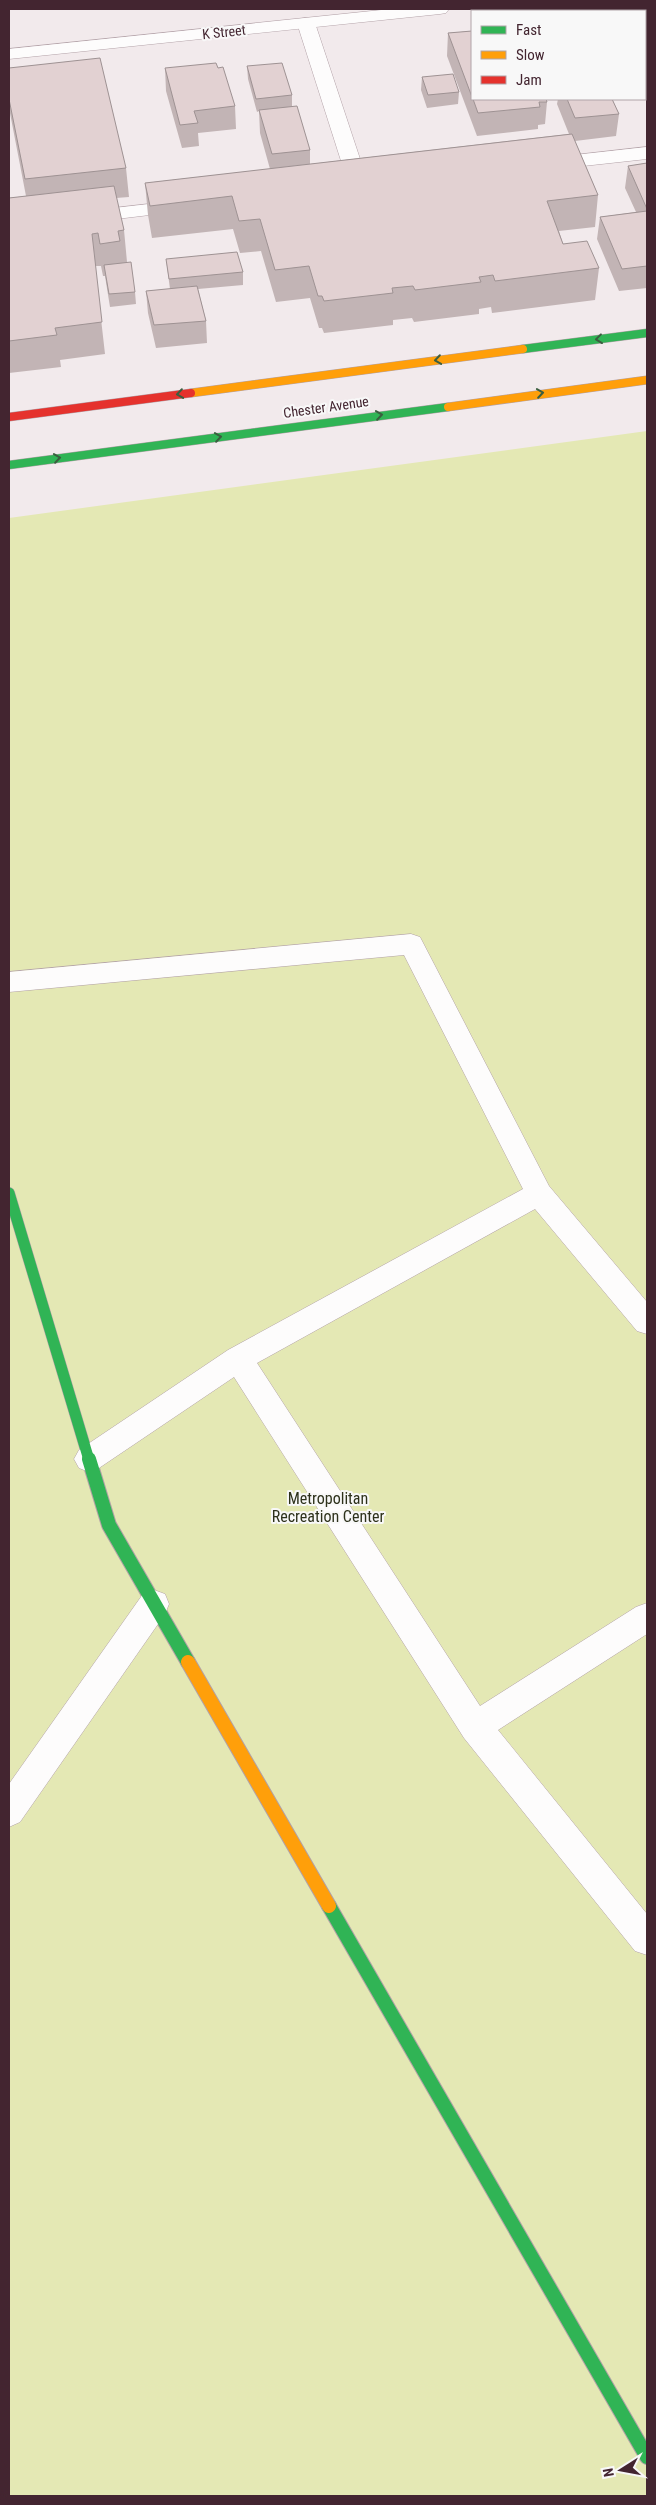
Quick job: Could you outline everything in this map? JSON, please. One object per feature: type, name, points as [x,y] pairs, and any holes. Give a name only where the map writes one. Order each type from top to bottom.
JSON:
[{"type":"main road","name":"Chester Avenue","points":[[9,417],[647,334]]},
{"type":"main road","name":"Chester Avenue","points":[[9,465],[647,380]]},
{"type":"main road","points":[[9,1193],[109,1525],[647,2457]]},
{"type":"street","name":"K Street","points":[[9,51],[306,23],[372,12],[440,9]]},
{"type":"street","points":[[306,23],[359,186]]},
{"type":"street","points":[[532,166],[647,153]]},
{"type":"street","points":[[340,188],[378,184]]},
{"type":"street","points":[[9,226],[203,204]]},
{"type":"street","points":[[9,982],[410,944],[539,1194],[647,1322]]},
{"type":"street","points":[[89,1459],[238,1359],[539,1194]]},
{"type":"street","points":[[238,1359],[475,1727],[647,1939]]},
{"type":"street","points":[[9,1811],[154,1604]]},
{"type":"street","points":[[475,1727],[647,1617]]},
{"type":"green space","name":"Metropolitan Recreation Center","points":[[647,431],[647,2496],[9,2496],[9,518]]},
{"type":"building","points":[[471,31],[471,94],[448,33]]},
{"type":"building","points":[[100,58],[126,168],[25,179],[9,99],[9,68]]},
{"type":"building","points":[[216,63],[218,68],[223,67],[235,106],[194,111],[198,123],[180,125],[165,68]]},
{"type":"building","points":[[282,63],[292,95],[256,99],[247,66]]},
{"type":"building","points":[[453,74],[459,92],[428,95],[422,77]]},
{"type":"building","points":[[473,100],[546,100],[547,102],[539,102],[540,107],[478,113]]},
{"type":"building","points":[[567,100],[612,100],[619,114],[575,118]]},
{"type":"building","points":[[297,106],[310,150],[272,154],[259,110]]},
{"type":"building","points":[[572,134],[598,195],[547,201],[563,244],[587,241],[599,268],[495,281],[493,275],[479,277],[481,282],[415,290],[413,286],[392,288],[393,293],[324,301],[322,296],[318,296],[309,266],[275,270],[260,219],[239,221],[232,196],[150,206],[145,183]]},
{"type":"building","points":[[647,163],[647,209],[628,166]]},
{"type":"building","points":[[114,186],[124,230],[118,231],[120,241],[100,244],[98,233],[92,234],[102,322],[55,328],[57,335],[9,341],[9,198]]},
{"type":"building","points":[[647,211],[647,266],[622,269],[600,217]]},
{"type":"building","points":[[237,252],[243,272],[169,279],[166,259]]},
{"type":"building","points":[[131,262],[135,292],[109,294],[104,265]]},
{"type":"building","points":[[197,286],[206,321],[154,325],[146,291]]},
{"type":"traffic: fast","points":[[523,349],[647,333]]},
{"type":"traffic: fast","points":[[9,465],[448,407]]},
{"type":"traffic: fast","points":[[9,1193],[109,1525],[188,1662]]},
{"type":"traffic: fast","points":[[329,1906],[647,2457]]},
{"type":"traffic: slow","points":[[191,393],[523,349]]},
{"type":"traffic: slow","points":[[448,407],[647,380]]},
{"type":"traffic: slow","points":[[188,1662],[329,1906]]},
{"type":"traffic: jam","points":[[9,417],[191,393]]}]
